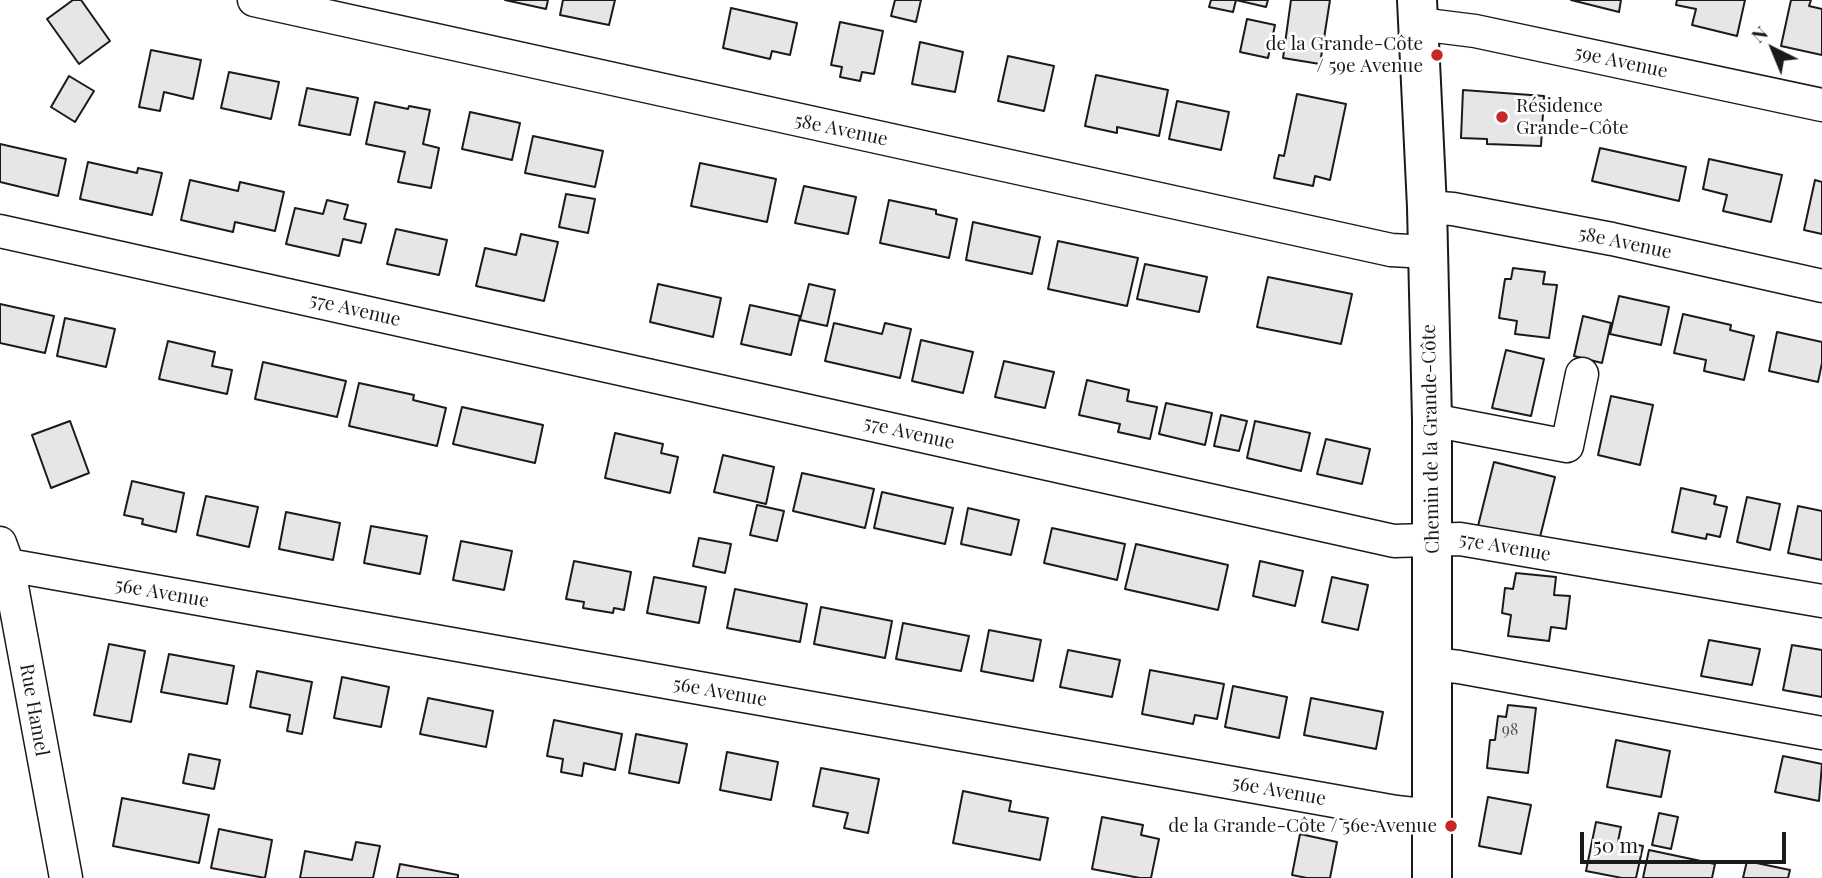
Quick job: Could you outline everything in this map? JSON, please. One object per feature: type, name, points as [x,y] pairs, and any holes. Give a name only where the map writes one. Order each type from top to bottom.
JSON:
[{"type":"main road","name":"Chemin de la Grande-Côte","points":[[1418,12],[1427,207],[1432,420],[1432,878]]},
{"type":"street","name":"58e Avenue","points":[[254,0],[376,14],[1391,250],[1428,252]]},
{"type":"street","name":"59e Avenue","points":[[1418,12],[1475,31],[1822,106]]},
{"type":"street","name":"58e Avenue","points":[[1427,207],[1453,209],[1612,239],[1822,286]]},
{"type":"street","name":"57e Avenue","points":[[0,231],[1394,541],[1460,539],[1822,601]]},
{"type":"street","points":[[1432,420],[1567,446],[1582,374]]},
{"type":"street","name":"56e Avenue","points":[[4,554],[1396,812],[1433,816]]},
{"type":"street","name":"Rue Hamel","points":[[4,554],[66,878]]},
{"type":"street","points":[[1433,664],[1822,733]]},
{"type":"building","points":[[73,0],[81,0],[110,41],[79,64],[47,19]]},
{"type":"building","points":[[505,0],[548,0],[546,9]]},
{"type":"building","points":[[563,0],[615,0],[609,25],[560,15]]},
{"type":"building","points":[[895,0],[921,0],[916,22],[891,16]]},
{"type":"building","points":[[1211,0],[1236,0],[1233,12],[1209,7]]},
{"type":"building","points":[[1236,0],[1268,0],[1266,7]]},
{"type":"building","points":[[1291,0],[1330,0],[1320,64],[1283,58]]},
{"type":"building","points":[[1571,0],[1621,0],[1619,12]]},
{"type":"building","points":[[1677,0],[1745,0],[1737,36],[1692,25],[1696,9],[1676,5]]},
{"type":"building","points":[[1791,0],[1811,0],[1809,6],[1822,9],[1822,55],[1781,46]]},
{"type":"building","points":[[731,8],[797,23],[790,55],[772,51],[770,59],[723,48]]},
{"type":"building","points":[[1247,19],[1275,25],[1268,58],[1240,52]]},
{"type":"building","points":[[840,22],[883,31],[874,74],[862,72],[860,81],[840,77],[842,67],[831,65]]},
{"type":"building","points":[[920,42],[963,52],[955,92],[912,84]]},
{"type":"building","points":[[151,50],[201,60],[193,99],[164,92],[160,111],[139,107]]},
{"type":"building","points":[[1008,56],[1054,66],[1044,111],[998,101]]},
{"type":"building","points":[[229,72],[279,82],[271,119],[221,108]]},
{"type":"building","points":[[1096,75],[1168,90],[1159,136],[1117,127],[1117,133],[1085,126]]},
{"type":"building","points":[[69,76],[94,91],[75,122],[51,107]]},
{"type":"building","points":[[307,88],[358,98],[350,135],[299,125]]},
{"type":"building","name":"Résidence Grande-Côte","points":[[1463,90],[1544,96],[1541,146],[1487,144],[1487,139],[1461,138]]},
{"type":"building","points":[[1297,94],[1346,104],[1330,180],[1315,176],[1313,186],[1274,178],[1279,155],[1284,156]]},
{"type":"building","points":[[1177,101],[1229,112],[1221,150],[1169,139]]},
{"type":"building","points":[[375,102],[408,109],[409,106],[430,110],[423,144],[439,148],[431,188],[398,182],[405,152],[366,144]]},
{"type":"building","points":[[470,112],[520,123],[512,160],[462,149]]},
{"type":"building","points":[[533,136],[603,151],[595,187],[525,173]]},
{"type":"building","points":[[0,144],[66,159],[58,196],[0,182]]},
{"type":"building","points":[[1600,148],[1686,167],[1679,201],[1592,181]]},
{"type":"building","points":[[1709,159],[1782,175],[1771,222],[1723,211],[1727,195],[1703,189]]},
{"type":"building","points":[[88,162],[137,173],[138,168],[162,173],[152,215],[80,199]]},
{"type":"building","points":[[700,163],[776,179],[767,222],[691,206]]},
{"type":"building","points":[[190,180],[238,191],[240,182],[284,192],[275,231],[235,222],[233,232],[181,220]]},
{"type":"building","points":[[1815,180],[1822,182],[1822,234],[1804,230]]},
{"type":"building","points":[[804,186],[856,197],[848,234],[795,223]]},
{"type":"building","points":[[566,194],[595,199],[588,233],[559,227]]},
{"type":"building","points":[[327,200],[348,205],[344,219],[366,224],[361,243],[343,239],[339,256],[286,244],[295,208],[323,214]]},
{"type":"building","points":[[889,200],[936,210],[936,214],[957,219],[949,258],[880,243]]},
{"type":"building","points":[[973,222],[1040,237],[1032,274],[966,260]]},
{"type":"building","points":[[396,229],[447,240],[439,275],[387,264]]},
{"type":"building","points":[[521,234],[558,242],[544,301],[476,286],[485,248],[516,255]]},
{"type":"building","points":[[1058,241],[1138,258],[1127,306],[1048,289]]},
{"type":"building","points":[[1145,264],[1207,277],[1199,312],[1137,299]]},
{"type":"building","points":[[1513,268],[1545,272],[1543,284],[1557,285],[1549,338],[1515,334],[1517,321],[1499,318],[1505,279],[1511,279]]},
{"type":"building","points":[[1268,277],[1352,294],[1341,344],[1257,327]]},
{"type":"building","points":[[658,284],[721,298],[713,337],[650,322]]},
{"type":"building","points":[[809,284],[835,290],[827,326],[800,320]]},
{"type":"building","points":[[1619,296],[1669,307],[1661,345],[1610,334]]},
{"type":"building","points":[[0,304],[54,316],[45,353],[0,343]]},
{"type":"building","points":[[750,305],[800,316],[791,355],[741,344]]},
{"type":"building","points":[[1683,314],[1731,325],[1730,330],[1754,336],[1744,380],[1704,371],[1706,360],[1674,353]]},
{"type":"building","points":[[1583,316],[1611,323],[1602,363],[1574,356]]},
{"type":"building","points":[[65,318],[115,329],[106,367],[57,356]]},
{"type":"building","points":[[834,323],[882,334],[885,323],[911,329],[900,378],[825,361]]},
{"type":"building","points":[[1777,332],[1822,342],[1818,382],[1769,371]]},
{"type":"building","points":[[921,340],[973,352],[963,393],[912,381]]},
{"type":"building","points":[[168,341],[215,352],[212,366],[232,370],[227,394],[159,379]]},
{"type":"building","points":[[1506,350],[1544,359],[1531,416],[1492,408]]},
{"type":"building","points":[[1004,361],[1054,372],[1045,408],[995,397]]},
{"type":"building","points":[[263,362],[346,381],[337,417],[255,399]]},
{"type":"building","points":[[1087,380],[1129,390],[1127,401],[1157,407],[1150,439],[1118,432],[1120,424],[1079,415]]},
{"type":"building","points":[[359,383],[414,395],[413,400],[446,408],[437,446],[349,426]]},
{"type":"building","points":[[1611,396],[1653,405],[1640,465],[1598,455]]},
{"type":"building","points":[[1166,403],[1212,413],[1205,445],[1159,434]]},
{"type":"building","points":[[462,407],[543,425],[535,463],[453,444]]},
{"type":"building","points":[[1221,415],[1247,421],[1239,451],[1214,446]]},
{"type":"building","points":[[70,421],[89,473],[51,488],[32,435]]},
{"type":"building","points":[[1255,421],[1310,433],[1301,471],[1247,458]]},
{"type":"building","points":[[615,433],[663,444],[661,453],[678,457],[670,493],[605,478]]},
{"type":"building","points":[[1326,439],[1370,449],[1362,484],[1317,474]]},
{"type":"building","points":[[723,455],[774,467],[766,504],[714,492]]},
{"type":"building","points":[[1494,462],[1555,477],[1539,541],[1478,526]]},
{"type":"building","points":[[802,473],[874,489],[865,528],[793,511]]},
{"type":"building","points":[[132,481],[184,493],[176,532],[142,524],[143,519],[124,515]]},
{"type":"building","points":[[1681,488],[1716,496],[1714,504],[1727,507],[1720,537],[1707,534],[1706,539],[1672,532]]},
{"type":"building","points":[[882,492],[953,508],[945,544],[874,528]]},
{"type":"building","points":[[206,496],[258,507],[249,547],[197,535]]},
{"type":"building","points":[[1747,497],[1780,504],[1770,550],[1737,542]]},
{"type":"building","points":[[757,505],[784,511],[777,541],[750,535]]},
{"type":"building","points":[[1798,506],[1822,511],[1822,560],[1788,553]]},
{"type":"building","points":[[968,508],[1019,520],[1011,555],[961,544]]},
{"type":"building","points":[[286,512],[340,523],[333,560],[279,549]]},
{"type":"building","points":[[371,526],[427,536],[420,574],[364,563]]},
{"type":"building","points":[[1052,528],[1125,544],[1117,580],[1044,563]]},
{"type":"building","points":[[699,538],[731,544],[725,573],[693,566]]},
{"type":"building","points":[[461,541],[512,551],[504,590],[453,580]]},
{"type":"building","points":[[1136,544],[1228,565],[1218,610],[1125,589]]},
{"type":"building","points":[[574,561],[631,572],[624,610],[614,608],[613,613],[583,608],[584,602],[566,599]]},
{"type":"building","points":[[1260,561],[1303,571],[1295,606],[1253,596]]},
{"type":"building","points":[[1516,573],[1556,577],[1554,595],[1570,596],[1566,629],[1551,627],[1549,641],[1508,636],[1511,615],[1502,613],[1505,588],[1513,589]]},
{"type":"building","points":[[654,577],[706,587],[699,623],[647,613]]},
{"type":"building","points":[[1332,577],[1368,585],[1358,630],[1322,622]]},
{"type":"building","points":[[735,589],[807,604],[800,642],[727,628]]},
{"type":"building","points":[[821,607],[892,621],[885,658],[814,644]]},
{"type":"building","points":[[903,623],[969,636],[961,671],[896,659]]},
{"type":"building","points":[[989,630],[1041,640],[1033,681],[981,671]]},
{"type":"building","points":[[1709,640],[1760,649],[1752,685],[1701,676]]},
{"type":"building","points":[[109,644],[145,651],[131,722],[94,715]]},
{"type":"building","points":[[1792,645],[1822,650],[1822,697],[1783,690]]},
{"type":"building","points":[[1068,650],[1120,660],[1112,697],[1060,687]]},
{"type":"building","points":[[169,654],[234,666],[227,704],[161,692]]},
{"type":"building","points":[[1150,670],[1224,684],[1217,719],[1195,715],[1193,724],[1142,714]]},
{"type":"building","points":[[257,671],[312,682],[302,734],[287,731],[290,715],[250,707]]},
{"type":"building","points":[[342,677],[389,687],[381,727],[334,718]]},
{"type":"building","points":[[1233,686],[1287,697],[1279,738],[1225,727]]},
{"type":"building","points":[[428,698],[493,711],[486,747],[420,734]]},
{"type":"building","points":[[1311,698],[1383,712],[1376,749],[1304,735]]},
{"type":"building","points":[[1508,705],[1536,708],[1528,773],[1487,768],[1490,740],[1495,740],[1498,716],[1506,717]]},
{"type":"building","points":[[554,720],[622,734],[615,770],[584,763],[582,776],[561,772],[563,759],[547,756]]},
{"type":"building","points":[[636,734],[687,744],[679,783],[629,773]]},
{"type":"building","points":[[1616,740],[1670,751],[1661,797],[1607,787]]},
{"type":"building","points":[[727,752],[778,762],[771,800],[720,790]]},
{"type":"building","points":[[189,754],[220,760],[214,789],[183,783]]},
{"type":"building","points":[[1783,756],[1822,764],[1819,801],[1775,792]]},
{"type":"building","points":[[821,768],[879,779],[868,833],[844,828],[848,813],[813,806]]},
{"type":"building","points":[[963,791],[1011,801],[1009,811],[1048,818],[1040,860],[953,843]]},
{"type":"building","points":[[1488,797],[1531,805],[1521,854],[1479,846]]},
{"type":"building","points":[[122,798],[209,815],[199,863],[113,846]]},
{"type":"building","points":[[1659,813],[1678,817],[1671,849],[1652,845]]},
{"type":"building","points":[[1102,817],[1143,825],[1141,835],[1159,839],[1151,878],[1092,869]]},
{"type":"building","points":[[1596,822],[1621,827],[1618,841],[1643,846],[1636,878],[1586,871]]},
{"type":"building","points":[[219,829],[272,840],[265,878],[211,868]]},
{"type":"building","points":[[1300,834],[1337,842],[1330,878],[1292,875]]},
{"type":"building","points":[[356,842],[380,846],[373,878],[300,878],[305,851],[352,860]]},
{"type":"building","points":[[1649,850],[1715,864],[1712,878],[1643,878]]},
{"type":"building","points":[[1747,861],[1790,870],[1788,878],[1743,878]]},
{"type":"building","points":[[400,864],[458,875],[458,878],[397,878]]},
{"type":"place","name":"de la Grande-Côte / 59e Avenue","points":[[1437,55]]},
{"type":"place","name":"Résidence Grande-Côte","points":[[1502,117]]},
{"type":"place","name":"de la Grande-Côte / 56e Avenue","points":[[1451,826]]}]
